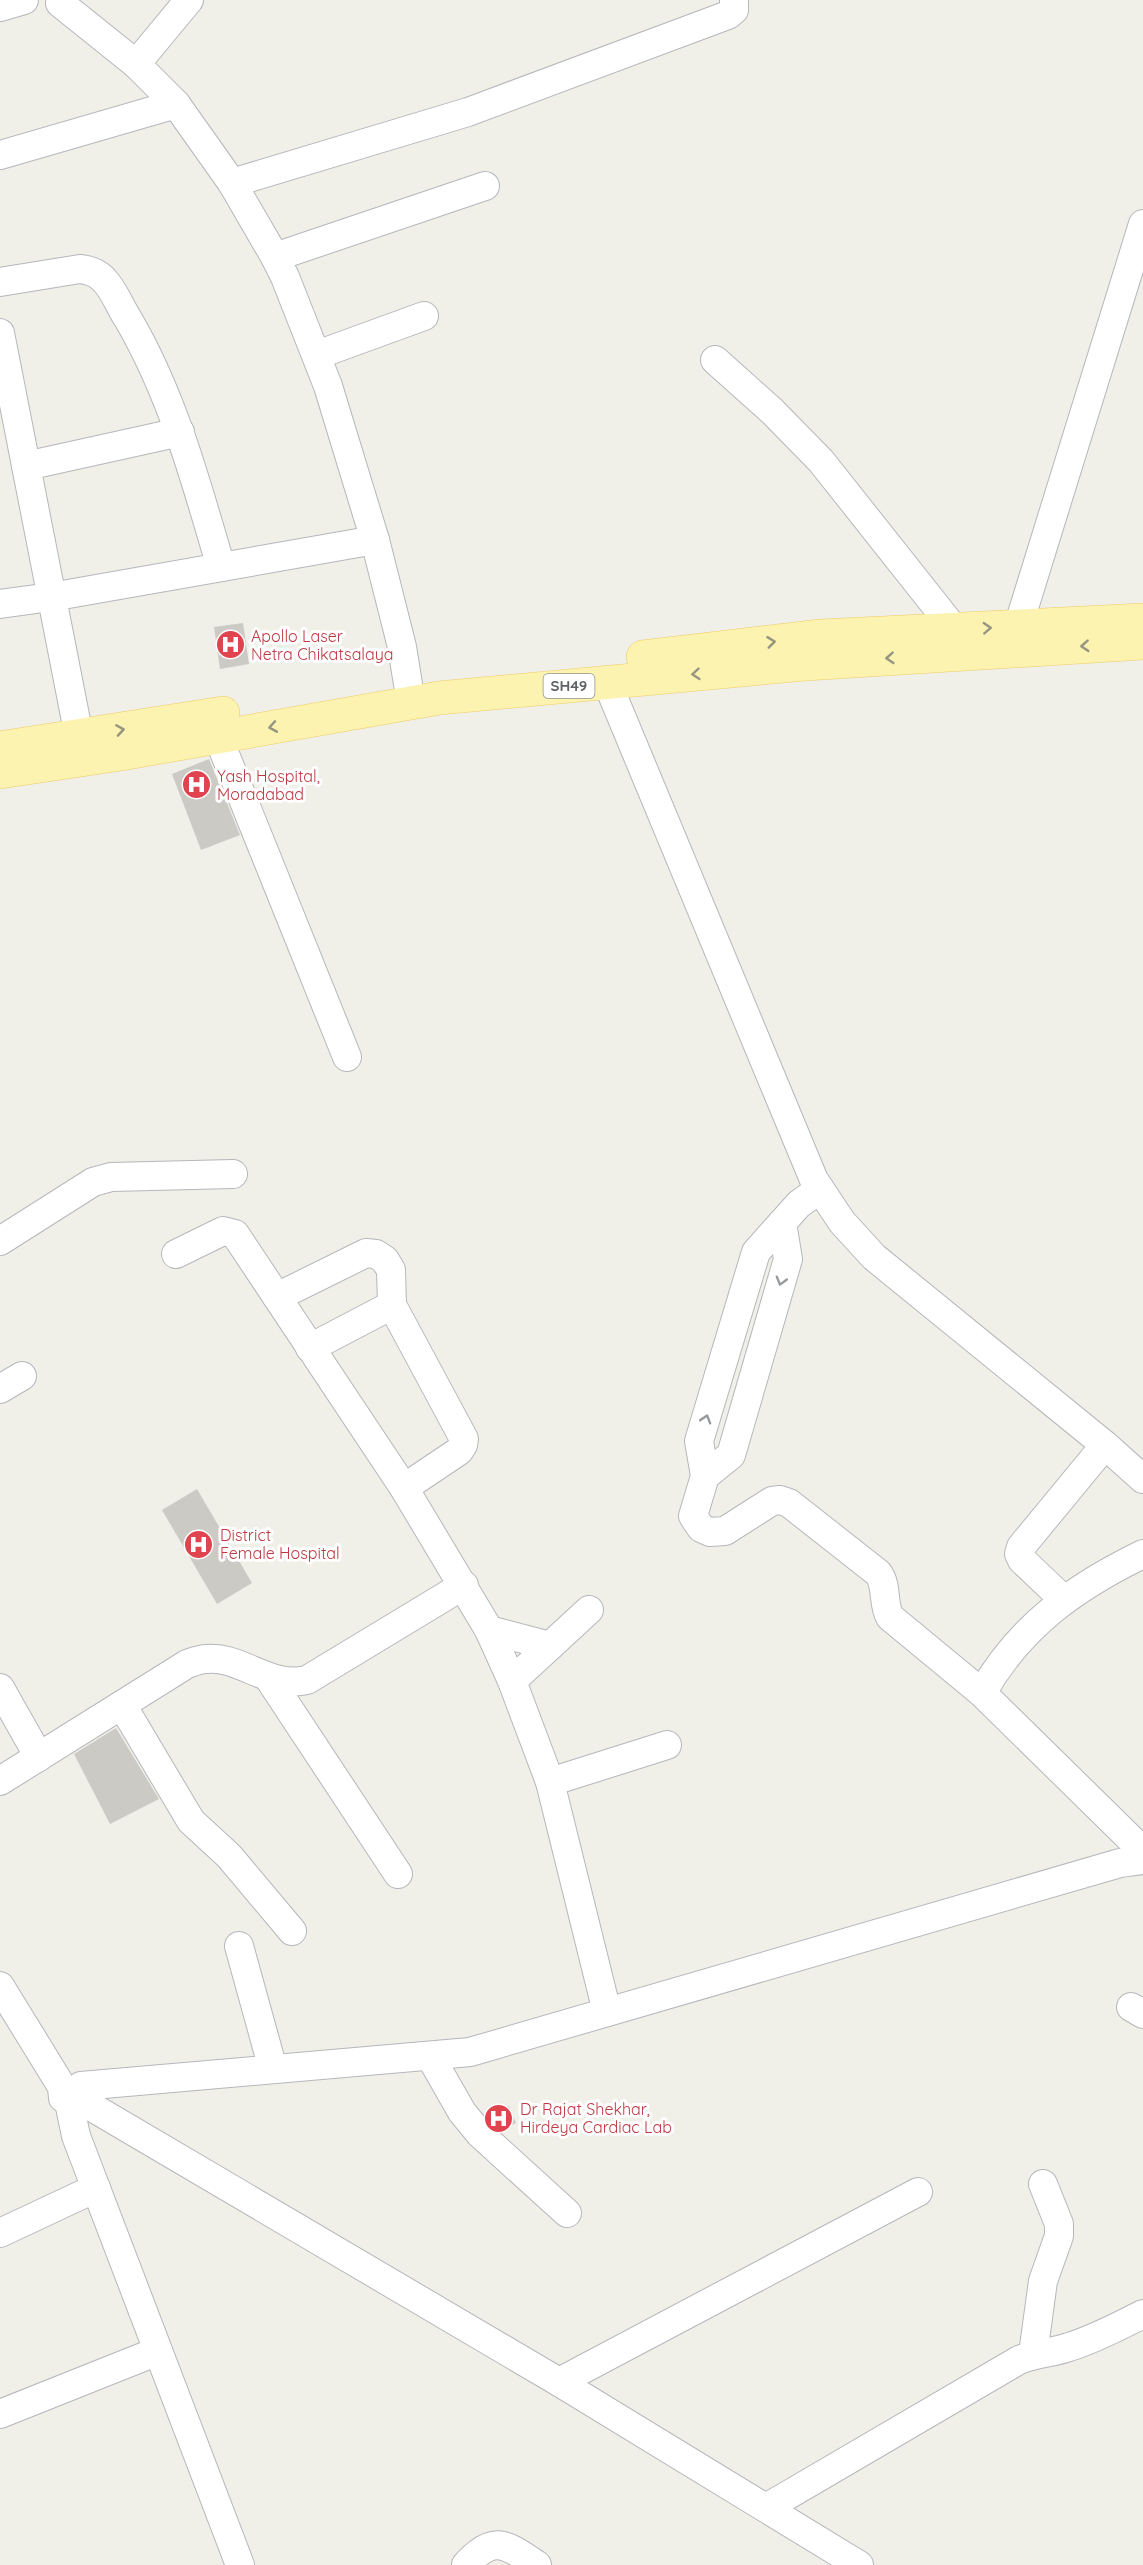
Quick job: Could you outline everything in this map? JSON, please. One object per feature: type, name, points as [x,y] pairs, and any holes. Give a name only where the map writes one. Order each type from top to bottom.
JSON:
[{"type":"main road","name":"SH49","points":[[0,748],[408,684],[821,636],[1143,620]]},
{"type":"main road","name":"SH49","points":[[0,772],[439,698],[805,664],[1143,643]]},
{"type":"street","points":[[0,7],[24,0]]},
{"type":"street","points":[[135,64],[189,0]]},
{"type":"street","points":[[232,183],[468,112],[728,15],[734,10],[736,4],[734,0]]},
{"type":"street","points":[[54,1],[135,64],[176,104],[232,183],[275,257],[317,355],[375,540],[402,647],[408,684]]},
{"type":"street","points":[[0,155],[176,104]]},
{"type":"street","points":[[275,257],[485,186]]},
{"type":"street","points":[[1018,627],[1143,224]]},
{"type":"street","points":[[0,282],[80,268],[93,271],[104,280],[145,348],[180,432],[221,567]]},
{"type":"street","points":[[317,355],[424,316]]},
{"type":"street","points":[[0,333],[79,736]]},
{"type":"street","points":[[715,360],[772,411],[821,461],[955,630]]},
{"type":"street","points":[[26,466],[180,432]]},
{"type":"street","points":[[0,604],[375,540]]},
{"type":"street","points":[[607,682],[814,1180],[842,1222],[874,1257],[1105,1445],[1143,1479]]},
{"type":"street","points":[[218,737],[347,1057]]},
{"type":"street","points":[[0,1241],[93,1182],[111,1177],[233,1174]]},
{"type":"street","points":[[820,1189],[799,1204],[756,1252],[699,1441],[705,1476],[693,1516],[701,1528],[710,1532],[725,1531],[772,1501],[780,1500],[789,1503],[878,1573],[884,1583],[886,1609],[890,1617],[982,1694],[1143,1851]]},
{"type":"street","points":[[176,1254],[223,1231],[235,1234],[404,1488],[464,1585],[489,1630],[512,1681],[550,1782],[607,2012]]},
{"type":"street","points":[[277,1297],[366,1253],[376,1254],[385,1260],[391,1270],[392,1305],[464,1439],[464,1445],[459,1451],[404,1488]]},
{"type":"street","points":[[310,1348],[392,1305]]},
{"type":"street","points":[[1064,1600],[1022,1560],[1019,1554],[1021,1548],[1105,1445]]},
{"type":"street","points":[[982,1694],[996,1669],[1028,1633],[1064,1600],[1106,1572],[1143,1554]]},
{"type":"street","points":[[0,1781],[188,1664],[205,1659],[220,1659],[268,1677],[295,1683],[307,1680],[464,1585]]},
{"type":"street","points":[[512,1681],[589,1610]]},
{"type":"street","points":[[489,1630],[550,1646]]},
{"type":"street","points":[[268,1677],[398,1874]]},
{"type":"street","points":[[0,1688],[39,1757]]},
{"type":"street","points":[[122,1705],[191,1821],[229,1856],[292,1931]]},
{"type":"street","points":[[550,1782],[667,1745]]},
{"type":"street","points":[[73,2094],[273,2069],[470,2052],[1120,1863],[1143,1860]]},
{"type":"street","points":[[239,1946],[273,2069]]},
{"type":"street","points":[[0,1986],[73,2094],[559,2382],[766,2508],[847,2562]]},
{"type":"street","points":[[430,2056],[462,2112],[480,2134],[567,2213]]},
{"type":"street","points":[[73,2094],[76,2136],[240,2565]]},
{"type":"street","points":[[1033,2354],[1043,2281],[1059,2236],[1059,2224],[1043,2184]]},
{"type":"street","points":[[0,2233],[96,2188]]},
{"type":"street","points":[[559,2382],[918,2192]]},
{"type":"street","points":[[766,2508],[1033,2354],[1078,2344],[1143,2314]]},
{"type":"street","points":[[0,2414],[158,2351]]},
{"type":"street","points":[[466,2565],[485,2547],[498,2543],[510,2547],[537,2565]]},
{"type":"building","points":[[243,623],[249,664],[220,669],[214,627]]},
{"type":"building","points":[[209,759],[240,835],[201,850],[172,774]]},
{"type":"building","points":[[197,1489],[252,1583],[217,1604],[162,1510]]},
{"type":"building","points":[[116,1728],[159,1799],[110,1824],[74,1754]]},
{"type":"building","points":[[509,2106],[516,2123],[500,2130],[491,2114]]},
{"type":"place","name":"Apollo Laser Netra Chikatsalaya","points":[[230,645]]},
{"type":"place","name":"Yash Hospital, Moradabad","points":[[196,785]]},
{"type":"place","name":"District Female Hospital","points":[[199,1544]]},
{"type":"place","name":"Dr Rajat Shekhar, Hirdeya Cardiac Lab","points":[[499,2118]]}]
